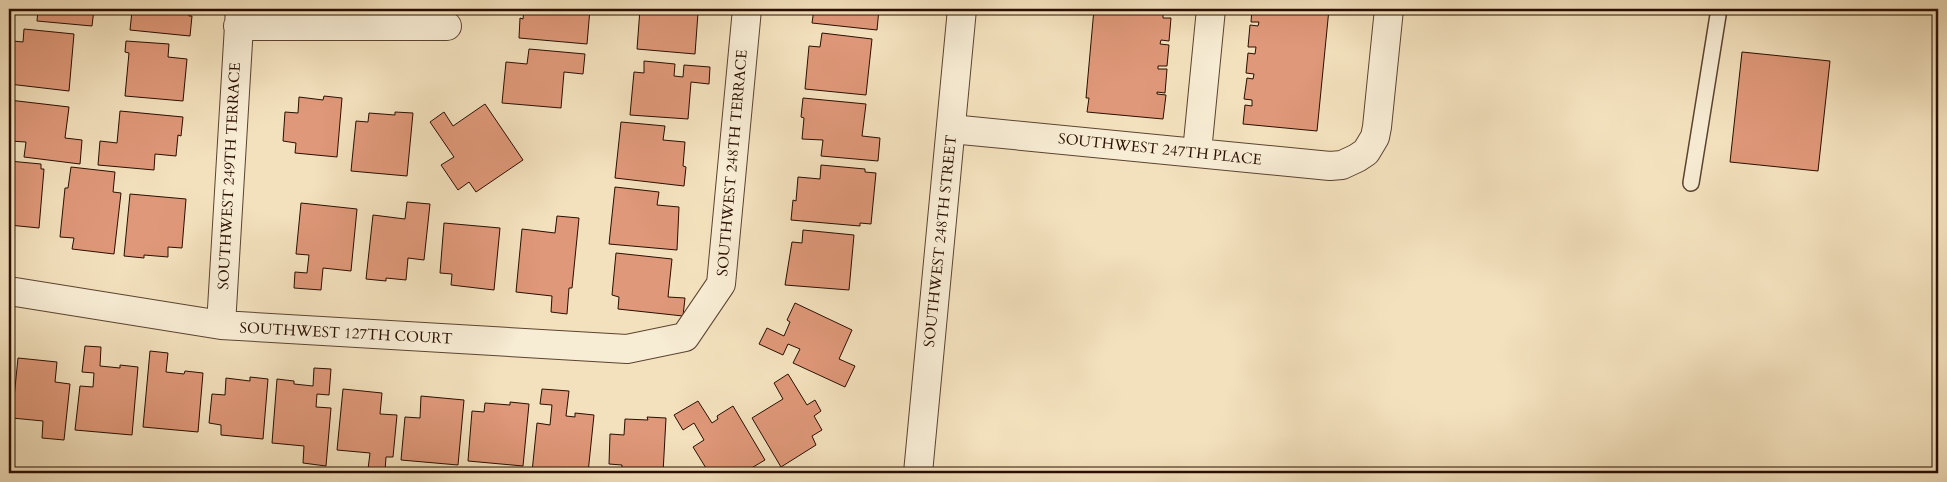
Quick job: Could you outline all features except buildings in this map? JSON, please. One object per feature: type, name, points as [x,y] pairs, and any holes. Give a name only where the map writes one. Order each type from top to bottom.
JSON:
[{"type":"street","name":"SOUTHWEST 248TH TERRACE","points":[[685,337],[721,284],[747,9]]},
{"type":"street","name":"SOUTHWEST 248TH STREET","points":[[918,473],[962,9]]},
{"type":"street","points":[[1197,152],[1211,9]]},
{"type":"street","name":"SOUTHWEST 247TH PLACE","points":[[951,129],[1330,166],[1350,162],[1366,152],[1373,141],[1378,127],[1388,9]]},
{"type":"street","points":[[239,17],[447,26]]},
{"type":"street","name":"SOUTHWEST 249TH TERRACE","points":[[221,325],[239,17]]},
{"type":"street","name":"SOUTHWEST 127TH COURT","points":[[9,291],[221,325],[627,349],[685,337]]},
{"type":"lane","points":[[1691,183],[1719,9]]}]
